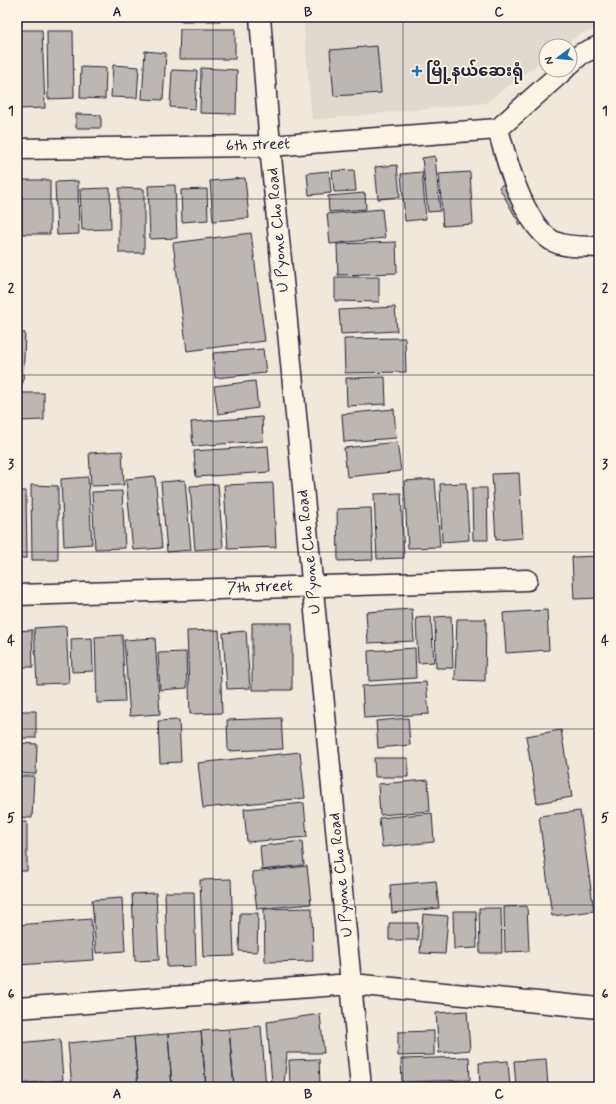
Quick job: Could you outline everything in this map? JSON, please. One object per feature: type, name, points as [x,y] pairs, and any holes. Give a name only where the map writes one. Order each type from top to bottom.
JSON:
[{"type":"street","name":"U Pyone Cho Road","points":[[260,17],[270,146],[361,1087]]},
{"type":"street","points":[[578,57],[599,46]]},
{"type":"street","points":[[555,78],[498,129],[508,165],[530,217],[541,230],[552,240],[572,246],[599,247]]},
{"type":"street","name":"6th street","points":[[17,149],[270,146],[498,129]]},
{"type":"street","name":"7th street","points":[[17,594],[527,580]]},
{"type":"street","points":[[17,1008],[352,984],[599,1008]]},
{"type":"shaded area","name":"မြို့နယ်ဆေးရုံ","points":[[303,17],[599,17],[599,30],[581,33],[574,38],[538,38],[538,64],[485,103],[312,120]]},
{"type":"building","points":[[179,17],[220,17],[220,21],[179,21]]},
{"type":"building","points":[[180,29],[235,29],[235,59],[179,59]]},
{"type":"building","points":[[17,30],[42,30],[45,108],[17,109]]},
{"type":"building","points":[[47,31],[73,31],[74,98],[48,99]]},
{"type":"building","points":[[377,46],[381,93],[334,96],[330,50]]},
{"type":"building","points":[[145,51],[166,53],[163,100],[142,99]]},
{"type":"building","points":[[113,65],[139,67],[137,98],[111,97]]},
{"type":"building","points":[[81,67],[106,68],[105,99],[80,98]]},
{"type":"building","points":[[201,68],[237,70],[236,114],[200,113]]},
{"type":"building","points":[[172,70],[197,71],[195,109],[170,107]]},
{"type":"building","points":[[76,114],[101,115],[101,128],[76,128]]},
{"type":"building","points":[[435,156],[440,211],[428,212],[422,158]]},
{"type":"building","points":[[397,165],[400,197],[378,199],[375,167]]},
{"type":"building","points":[[354,170],[356,191],[334,192],[332,171]]},
{"type":"building","points":[[329,171],[331,193],[309,195],[307,173]]},
{"type":"building","points":[[422,172],[426,219],[405,221],[401,174]]},
{"type":"building","points":[[470,172],[473,224],[443,226],[439,174]]},
{"type":"building","points":[[245,178],[249,218],[213,221],[210,181]]},
{"type":"building","points":[[22,180],[50,180],[50,234],[22,234]]},
{"type":"building","points":[[78,181],[79,234],[57,235],[55,182]]},
{"type":"building","points":[[508,182],[529,220],[520,225],[499,187]]},
{"type":"building","points":[[175,185],[177,238],[150,239],[148,186]]},
{"type":"building","points":[[110,188],[111,229],[82,230],[80,189]]},
{"type":"building","points":[[119,188],[144,189],[144,253],[119,253]]},
{"type":"building","points":[[207,189],[208,220],[182,222],[181,190]]},
{"type":"building","points":[[365,193],[366,209],[329,212],[328,196]]},
{"type":"building","points":[[382,209],[385,238],[330,244],[327,214]]},
{"type":"building","points":[[251,233],[265,341],[187,351],[173,243]]},
{"type":"building","points":[[396,242],[397,273],[338,275],[337,244]]},
{"type":"building","points":[[335,277],[379,277],[379,302],[335,301]]},
{"type":"building","points":[[395,307],[397,331],[341,334],[339,310]]},
{"type":"building","points":[[17,332],[25,333],[23,383],[17,383]]},
{"type":"building","points":[[405,338],[406,372],[345,373],[344,339]]},
{"type":"building","points":[[263,349],[266,373],[215,378],[213,353]]},
{"type":"building","points":[[385,377],[386,404],[347,406],[346,378]]},
{"type":"building","points":[[255,381],[258,408],[218,414],[214,386]]},
{"type":"building","points":[[17,393],[44,393],[44,420],[17,421]]},
{"type":"building","points":[[394,409],[396,438],[344,442],[342,414]]},
{"type":"building","points":[[262,417],[263,441],[193,446],[191,422]]},
{"type":"building","points":[[18,425],[18,453],[17,453]]},
{"type":"building","points":[[397,442],[401,471],[347,477],[344,448]]},
{"type":"building","points":[[268,446],[270,472],[196,477],[194,451]]},
{"type":"building","points":[[122,451],[124,485],[91,486],[89,453]]},
{"type":"building","points":[[18,459],[19,485],[17,485]]},
{"type":"building","points":[[519,473],[523,538],[496,540],[492,474]]},
{"type":"building","points":[[155,476],[162,548],[133,550],[126,479]]},
{"type":"building","points":[[88,477],[92,544],[64,546],[61,479]]},
{"type":"building","points":[[435,479],[440,547],[408,548],[404,481]]},
{"type":"building","points":[[185,480],[191,550],[167,552],[161,482]]},
{"type":"building","points":[[273,483],[276,547],[228,549],[224,485]]},
{"type":"building","points":[[466,483],[469,540],[442,542],[440,484]]},
{"type":"building","points":[[218,484],[223,548],[195,550],[190,486]]},
{"type":"building","points":[[31,485],[58,486],[58,560],[32,560]]},
{"type":"building","points":[[472,488],[487,488],[488,540],[473,540]]},
{"type":"building","points":[[17,491],[26,491],[27,558],[17,558]]},
{"type":"building","points":[[122,491],[125,548],[95,549],[92,492]]},
{"type":"building","points":[[401,493],[404,558],[377,559],[374,494]]},
{"type":"building","points":[[371,508],[373,560],[338,561],[337,509]]},
{"type":"building","points":[[599,556],[599,598],[574,599],[572,557]]},
{"type":"building","points":[[412,609],[414,641],[368,643],[366,612]]},
{"type":"building","points":[[547,610],[549,650],[506,653],[503,613]]},
{"type":"building","points":[[451,616],[453,668],[436,668],[435,617]]},
{"type":"building","points":[[431,617],[434,662],[418,663],[416,618]]},
{"type":"building","points":[[457,619],[486,619],[485,681],[455,680]]},
{"type":"building","points":[[252,623],[292,623],[292,690],[252,690]]},
{"type":"building","points":[[66,626],[69,683],[37,684],[34,628]]},
{"type":"building","points":[[32,630],[33,667],[17,667],[17,631]]},
{"type":"building","points":[[219,630],[222,713],[190,714],[187,631]]},
{"type":"building","points":[[246,631],[250,688],[227,689],[223,633]]},
{"type":"building","points":[[122,635],[125,702],[97,703],[95,637]]},
{"type":"building","points":[[92,638],[93,671],[72,672],[71,639]]},
{"type":"building","points":[[155,638],[160,714],[130,716],[124,640]]},
{"type":"building","points":[[415,648],[416,678],[369,681],[368,651]]},
{"type":"building","points":[[186,652],[187,688],[160,690],[158,653]]},
{"type":"building","points":[[426,682],[429,714],[364,718],[362,686]]},
{"type":"building","points":[[17,711],[36,711],[36,738],[17,738]]},
{"type":"building","points":[[281,718],[283,749],[228,751],[227,720]]},
{"type":"building","points":[[408,718],[410,745],[378,748],[376,721]]},
{"type":"building","points":[[179,720],[181,762],[160,763],[158,721]]},
{"type":"building","points":[[561,730],[572,797],[537,803],[526,736]]},
{"type":"building","points":[[17,743],[37,744],[36,774],[17,773]]},
{"type":"building","points":[[300,752],[305,798],[203,808],[198,763]]},
{"type":"building","points":[[374,758],[408,758],[408,777],[375,777]]},
{"type":"building","points":[[17,776],[34,776],[32,818],[17,817]]},
{"type":"building","points":[[428,780],[430,811],[380,815],[378,784]]},
{"type":"building","points":[[304,803],[307,837],[247,842],[244,809]]},
{"type":"building","points":[[580,811],[594,911],[552,916],[539,816]]},
{"type":"building","points":[[432,813],[434,842],[382,847],[379,818]]},
{"type":"building","points":[[17,822],[27,822],[27,871],[17,871]]},
{"type":"building","points":[[302,841],[304,865],[262,870],[260,846]]},
{"type":"building","points":[[307,866],[311,904],[257,909],[252,872]]},
{"type":"building","points":[[231,879],[234,956],[203,957],[200,880]]},
{"type":"building","points":[[436,881],[439,908],[392,913],[390,885]]},
{"type":"building","points":[[165,892],[194,892],[196,966],[167,967]]},
{"type":"building","points":[[156,893],[159,960],[135,961],[132,894]]},
{"type":"building","points":[[122,898],[125,951],[96,953],[92,900]]},
{"type":"building","points":[[527,906],[529,951],[505,952],[504,907]]},
{"type":"building","points":[[312,908],[313,961],[265,962],[264,909]]},
{"type":"building","points":[[479,908],[501,908],[502,953],[480,953]]},
{"type":"building","points":[[453,911],[476,911],[477,948],[454,949]]},
{"type":"building","points":[[240,913],[258,913],[257,952],[239,951]]},
{"type":"building","points":[[423,914],[448,916],[445,954],[420,953]]},
{"type":"building","points":[[91,919],[94,960],[17,965],[17,925]]},
{"type":"building","points":[[389,923],[418,923],[418,940],[389,940]]},
{"type":"building","points":[[467,1011],[470,1050],[439,1053],[436,1013]]},
{"type":"building","points":[[320,1014],[324,1053],[287,1053],[284,1084],[272,1083],[267,1022]]},
{"type":"building","points":[[261,1026],[266,1087],[234,1087],[229,1029]]},
{"type":"building","points":[[229,1029],[234,1087],[206,1087],[201,1031]]},
{"type":"building","points":[[201,1031],[206,1087],[172,1087],[168,1034]]},
{"type":"building","points":[[434,1031],[434,1055],[398,1056],[398,1032]]},
{"type":"building","points":[[168,1034],[172,1087],[138,1087],[134,1037]]},
{"type":"building","points":[[134,1037],[138,1087],[72,1087],[68,1043]]},
{"type":"building","points":[[60,1039],[63,1080],[17,1084],[17,1043]]},
{"type":"building","points":[[469,1057],[470,1080],[402,1082],[401,1059]]},
{"type":"building","points":[[596,1057],[599,1057],[599,1087],[598,1087]]},
{"type":"building","points":[[319,1059],[320,1085],[290,1086],[289,1060]]},
{"type":"building","points":[[546,1059],[548,1087],[516,1087],[514,1061]]},
{"type":"building","points":[[508,1061],[510,1087],[480,1087],[479,1063]]},
{"type":"place","name":"မြို့နယ်ဆေးရုံ","points":[[417,71]]}]
